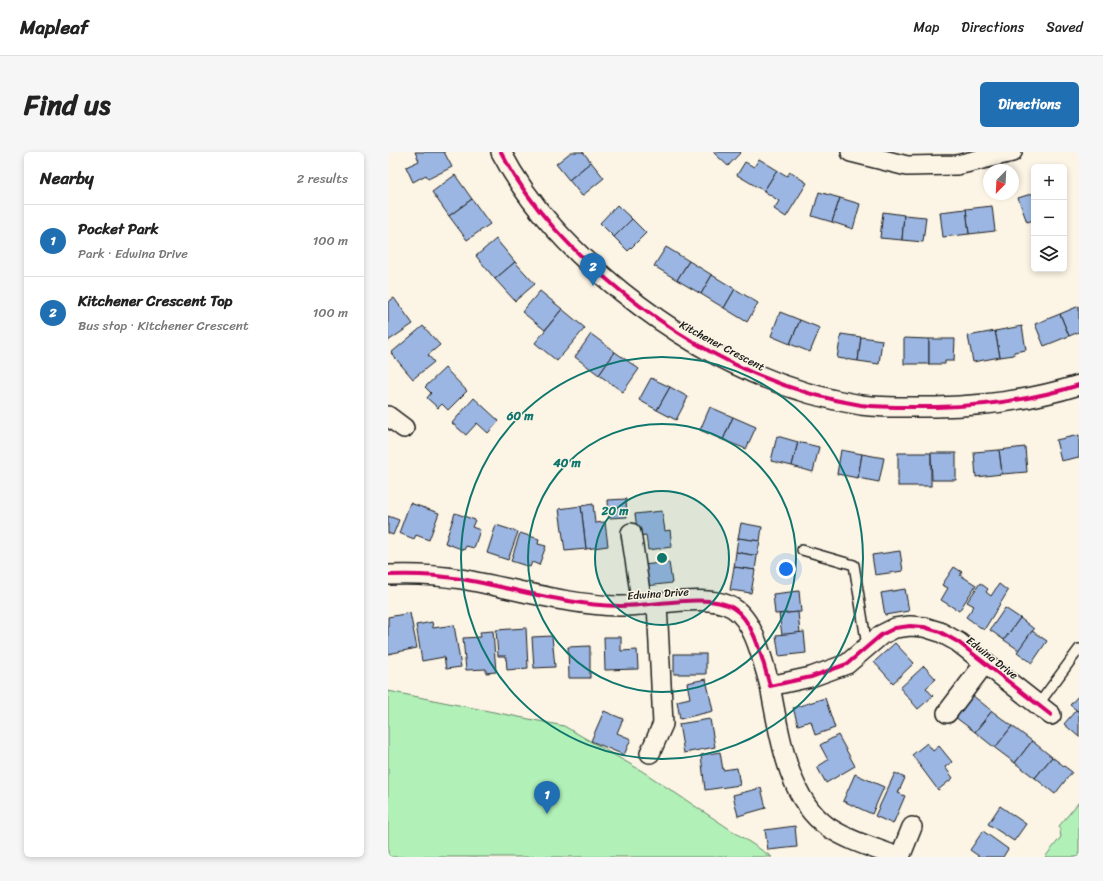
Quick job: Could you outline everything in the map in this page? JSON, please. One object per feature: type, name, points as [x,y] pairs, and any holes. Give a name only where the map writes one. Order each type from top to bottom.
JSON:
[{"type":"street","name":"Kitchener Crescent","points":[[501,152],[526,194],[559,235],[592,267],[667,326],[740,368],[777,384],[824,397],[862,405],[907,407],[993,404],[1028,399],[1079,386]]},
{"type":"street","points":[[851,152],[907,166],[914,166],[957,165],[1012,152]]},
{"type":"street","points":[[388,416],[404,428]]},
{"type":"street","points":[[631,533],[650,605]]},
{"type":"street","name":"Edwina Drive","points":[[388,574],[429,575],[461,579],[591,604],[619,606],[703,601],[722,602],[734,608],[743,615],[752,630],[770,686],[789,768],[803,800],[827,826],[843,836],[899,857],[912,827]]},
{"type":"street","name":"Edwina Drive","points":[[650,605],[663,724],[650,753]]},
{"type":"street","name":"Edwina Drive","points":[[770,686],[811,677],[847,664],[881,635],[895,628],[910,626],[924,627],[940,632],[958,642],[1044,710]]},
{"type":"street","name":"Edwina Drive","points":[[947,713],[985,663]]},
{"type":"lane","points":[[802,550],[854,564],[867,646]]},
{"type":"lane","points":[[1044,710],[1079,650]]},
{"type":"green space","points":[[388,691],[564,726],[642,771],[772,857],[388,857]]},
{"type":"green space","points":[[1079,802],[1079,857],[1045,857],[1061,837],[1059,826]]},
{"type":"building","points":[[415,152],[444,152],[452,167],[428,179],[426,175],[413,182],[406,167],[419,161]]},
{"type":"building","points":[[571,152],[583,152],[591,162],[569,180],[556,164]]},
{"type":"building","points":[[713,152],[741,152],[728,166]]},
{"type":"building","points":[[759,159],[777,170],[764,191],[737,175],[745,162],[754,167]]},
{"type":"building","points":[[591,162],[604,178],[582,196],[569,180]]},
{"type":"building","points":[[777,170],[787,176],[790,172],[807,183],[786,217],[774,209],[779,201],[764,191]]},
{"type":"building","points":[[455,175],[472,199],[449,216],[432,192]]},
{"type":"building","points":[[819,192],[840,198],[832,222],[812,216]]},
{"type":"building","points":[[1031,194],[1031,221],[1027,222],[1019,198]]},
{"type":"building","points":[[840,198],[860,204],[853,229],[832,222]]},
{"type":"building","points":[[472,199],[490,224],[467,240],[449,216]]},
{"type":"building","points":[[617,205],[632,219],[614,237],[600,223]]},
{"type":"building","points":[[992,206],[995,231],[969,234],[966,209]]},
{"type":"building","points":[[966,209],[969,234],[943,237],[940,212]]},
{"type":"building","points":[[883,212],[904,215],[902,240],[880,238]]},
{"type":"building","points":[[904,215],[926,217],[923,242],[902,240]]},
{"type":"building","points":[[632,219],[646,233],[628,251],[614,237]]},
{"type":"building","points":[[496,239],[515,262],[495,279],[476,256]]},
{"type":"building","points":[[666,247],[689,261],[677,280],[654,266]]},
{"type":"building","points":[[689,261],[712,275],[701,294],[677,280]]},
{"type":"building","points":[[515,262],[535,284],[515,301],[495,279]]},
{"type":"building","points":[[712,275],[735,289],[724,308],[701,294]]},
{"type":"building","points":[[735,289],[758,303],[747,322],[724,308]]},
{"type":"building","points":[[540,291],[562,309],[545,330],[522,312]]},
{"type":"building","points":[[394,298],[413,324],[388,341],[388,302]]},
{"type":"building","points":[[1079,306],[1079,332],[1069,336],[1060,314]]},
{"type":"building","points":[[562,309],[585,328],[557,361],[535,343]]},
{"type":"building","points":[[780,312],[800,320],[790,344],[771,336]]},
{"type":"building","points":[[1060,314],[1069,336],[1044,346],[1035,324]]},
{"type":"building","points":[[800,320],[820,328],[810,352],[790,344]]},
{"type":"building","points":[[423,326],[440,345],[428,355],[434,362],[413,379],[391,353]]},
{"type":"building","points":[[1022,326],[1026,350],[1014,352],[1014,355],[1000,357],[995,331]]},
{"type":"building","points":[[995,331],[1000,357],[973,362],[968,336]]},
{"type":"building","points":[[591,334],[615,352],[599,375],[575,357]]},
{"type":"building","points":[[841,334],[861,337],[858,361],[837,358]]},
{"type":"building","points":[[861,337],[882,340],[879,364],[858,361]]},
{"type":"building","points":[[904,338],[929,339],[929,364],[904,364]]},
{"type":"building","points":[[929,339],[955,339],[954,361],[945,361],[945,364],[929,364]]},
{"type":"building","points":[[615,352],[639,369],[623,392],[599,375]]},
{"type":"building","points":[[445,368],[467,391],[448,410],[442,404],[438,408],[427,398],[431,393],[425,387]]},
{"type":"building","points":[[651,378],[670,387],[657,410],[639,400]]},
{"type":"building","points":[[670,387],[688,397],[676,420],[657,410]]},
{"type":"building","points":[[474,398],[499,421],[488,433],[477,423],[466,435],[452,423]]},
{"type":"building","points":[[710,407],[733,417],[723,440],[700,430]]},
{"type":"building","points":[[733,417],[756,427],[746,449],[723,440]]},
{"type":"building","points":[[1079,435],[1079,457],[1061,461],[1056,440]]},
{"type":"building","points":[[777,436],[798,442],[792,466],[771,461]]},
{"type":"building","points":[[798,442],[819,447],[813,472],[792,466]]},
{"type":"building","points":[[1025,447],[1027,472],[1002,474],[999,450]]},
{"type":"building","points":[[841,450],[862,454],[858,478],[837,474]]},
{"type":"building","points":[[999,450],[1002,474],[976,477],[974,452]]},
{"type":"building","points":[[898,453],[931,453],[931,486],[898,486]]},
{"type":"building","points":[[931,453],[956,453],[956,480],[932,480]]},
{"type":"building","points":[[862,454],[884,458],[879,482],[858,478]]},
{"type":"building","points":[[626,499],[627,517],[609,518],[608,500]]},
{"type":"building","points":[[410,503],[439,513],[429,540],[416,535],[414,539],[399,533]]},
{"type":"building","points":[[593,504],[595,523],[605,522],[608,546],[586,549],[581,506]]},
{"type":"building","points":[[581,506],[586,549],[565,551],[559,509]]},
{"type":"building","points":[[662,511],[665,531],[670,530],[672,547],[648,550],[646,535],[638,536],[635,514]]},
{"type":"building","points":[[455,513],[475,520],[472,527],[480,530],[474,548],[466,546],[464,550],[445,543]]},
{"type":"building","points":[[388,516],[399,520],[393,535],[388,533]]},
{"type":"building","points":[[741,523],[762,527],[760,541],[738,538]]},
{"type":"building","points":[[496,525],[518,532],[508,560],[487,553]]},
{"type":"building","points":[[520,533],[539,539],[538,544],[546,546],[539,565],[532,562],[530,567],[511,561]]},
{"type":"building","points":[[738,538],[760,541],[757,556],[736,552]]},
{"type":"building","points":[[900,551],[903,571],[875,575],[872,555]]},
{"type":"building","points":[[736,552],[757,556],[755,570],[734,567]]},
{"type":"building","points":[[669,562],[672,583],[646,586],[643,565]]},
{"type":"building","points":[[734,567],[755,570],[751,593],[730,590]]},
{"type":"building","points":[[954,567],[962,572],[960,575],[976,585],[959,611],[941,600],[948,588],[942,585]]},
{"type":"building","points":[[980,583],[988,589],[986,592],[991,596],[999,584],[1008,591],[984,630],[966,617],[974,606],[967,602]]},
{"type":"building","points":[[905,589],[909,611],[885,615],[881,593]]},
{"type":"building","points":[[799,591],[801,612],[775,614],[773,594]]},
{"type":"building","points":[[1005,608],[1020,618],[1004,640],[990,630]]},
{"type":"building","points":[[798,612],[800,633],[782,635],[779,614]]},
{"type":"building","points":[[410,613],[417,648],[388,654],[388,617]]},
{"type":"building","points":[[1020,618],[1034,629],[1019,650],[1004,640]]},
{"type":"building","points":[[432,622],[433,628],[454,625],[461,667],[446,669],[444,657],[422,661],[416,625]]},
{"type":"building","points":[[526,628],[528,668],[507,670],[506,656],[498,656],[496,630]]},
{"type":"building","points":[[493,631],[496,672],[486,673],[486,669],[466,670],[463,638],[481,637],[480,632]]},
{"type":"building","points":[[1032,631],[1047,641],[1032,663],[1017,652]]},
{"type":"building","points":[[804,632],[806,653],[779,656],[776,635]]},
{"type":"building","points":[[552,636],[555,667],[534,668],[532,637]]},
{"type":"building","points":[[604,637],[621,637],[621,651],[637,650],[638,669],[605,670]]},
{"type":"building","points":[[895,643],[914,663],[893,683],[874,662]]},
{"type":"building","points":[[590,646],[590,678],[569,678],[568,647]]},
{"type":"building","points":[[674,654],[706,654],[706,674],[674,674]]},
{"type":"building","points":[[924,666],[936,679],[926,688],[933,696],[918,709],[900,688]]},
{"type":"building","points":[[706,679],[713,711],[680,719],[677,701],[690,698],[687,683]]},
{"type":"building","points":[[972,695],[992,711],[975,732],[955,717]]},
{"type":"building","points":[[1079,695],[1079,712],[1070,705]]},
{"type":"building","points":[[825,698],[835,728],[815,735],[811,721],[798,725],[793,708]]},
{"type":"building","points":[[1076,710],[1079,712],[1079,737],[1064,724]]},
{"type":"building","points":[[604,711],[623,719],[617,733],[631,739],[624,755],[591,741]]},
{"type":"building","points":[[992,711],[1012,726],[995,748],[975,732]]},
{"type":"building","points":[[710,719],[715,747],[684,753],[679,724]]},
{"type":"building","points":[[1012,726],[1032,741],[1015,763],[995,748]]},
{"type":"building","points":[[838,735],[855,766],[826,783],[817,767],[828,760],[820,745]]},
{"type":"building","points":[[1032,741],[1052,757],[1035,778],[1015,763]]},
{"type":"building","points":[[927,743],[933,751],[939,746],[952,762],[945,767],[953,778],[938,790],[912,755]]},
{"type":"building","points":[[720,752],[723,770],[737,768],[740,785],[705,790],[701,755]]},
{"type":"building","points":[[1052,757],[1072,772],[1055,794],[1035,778]]},
{"type":"building","points":[[895,773],[905,778],[898,793],[905,796],[893,824],[875,816]]},
{"type":"building","points":[[855,774],[884,787],[872,814],[843,801]]},
{"type":"building","points":[[761,788],[766,808],[738,816],[733,795]]},
{"type":"building","points":[[1000,806],[1026,824],[1014,841],[988,824]]},
{"type":"building","points":[[795,826],[797,847],[768,850],[765,830]]},
{"type":"building","points":[[983,831],[1008,849],[1003,857],[980,857],[970,850]]},
{"type":"cycle path","points":[[501,152],[525,192],[539,210],[570,245],[604,277],[622,292],[676,331],[705,349],[765,378],[828,398],[861,405],[889,407],[936,407],[990,404],[1044,395],[1079,385]]},
{"type":"cycle path","points":[[388,575],[424,575],[452,578],[579,603],[599,605],[632,606],[678,601],[709,601],[722,603],[741,614],[753,632],[770,686],[811,677],[847,664],[881,635],[895,628],[910,626],[924,627],[940,632],[958,642],[1051,715]]},
{"type":"place","name":"Kitchener Crescent Top","points":[[593,286]]},
{"type":"place","name":"Pocket Park","points":[[547,814]]}]
